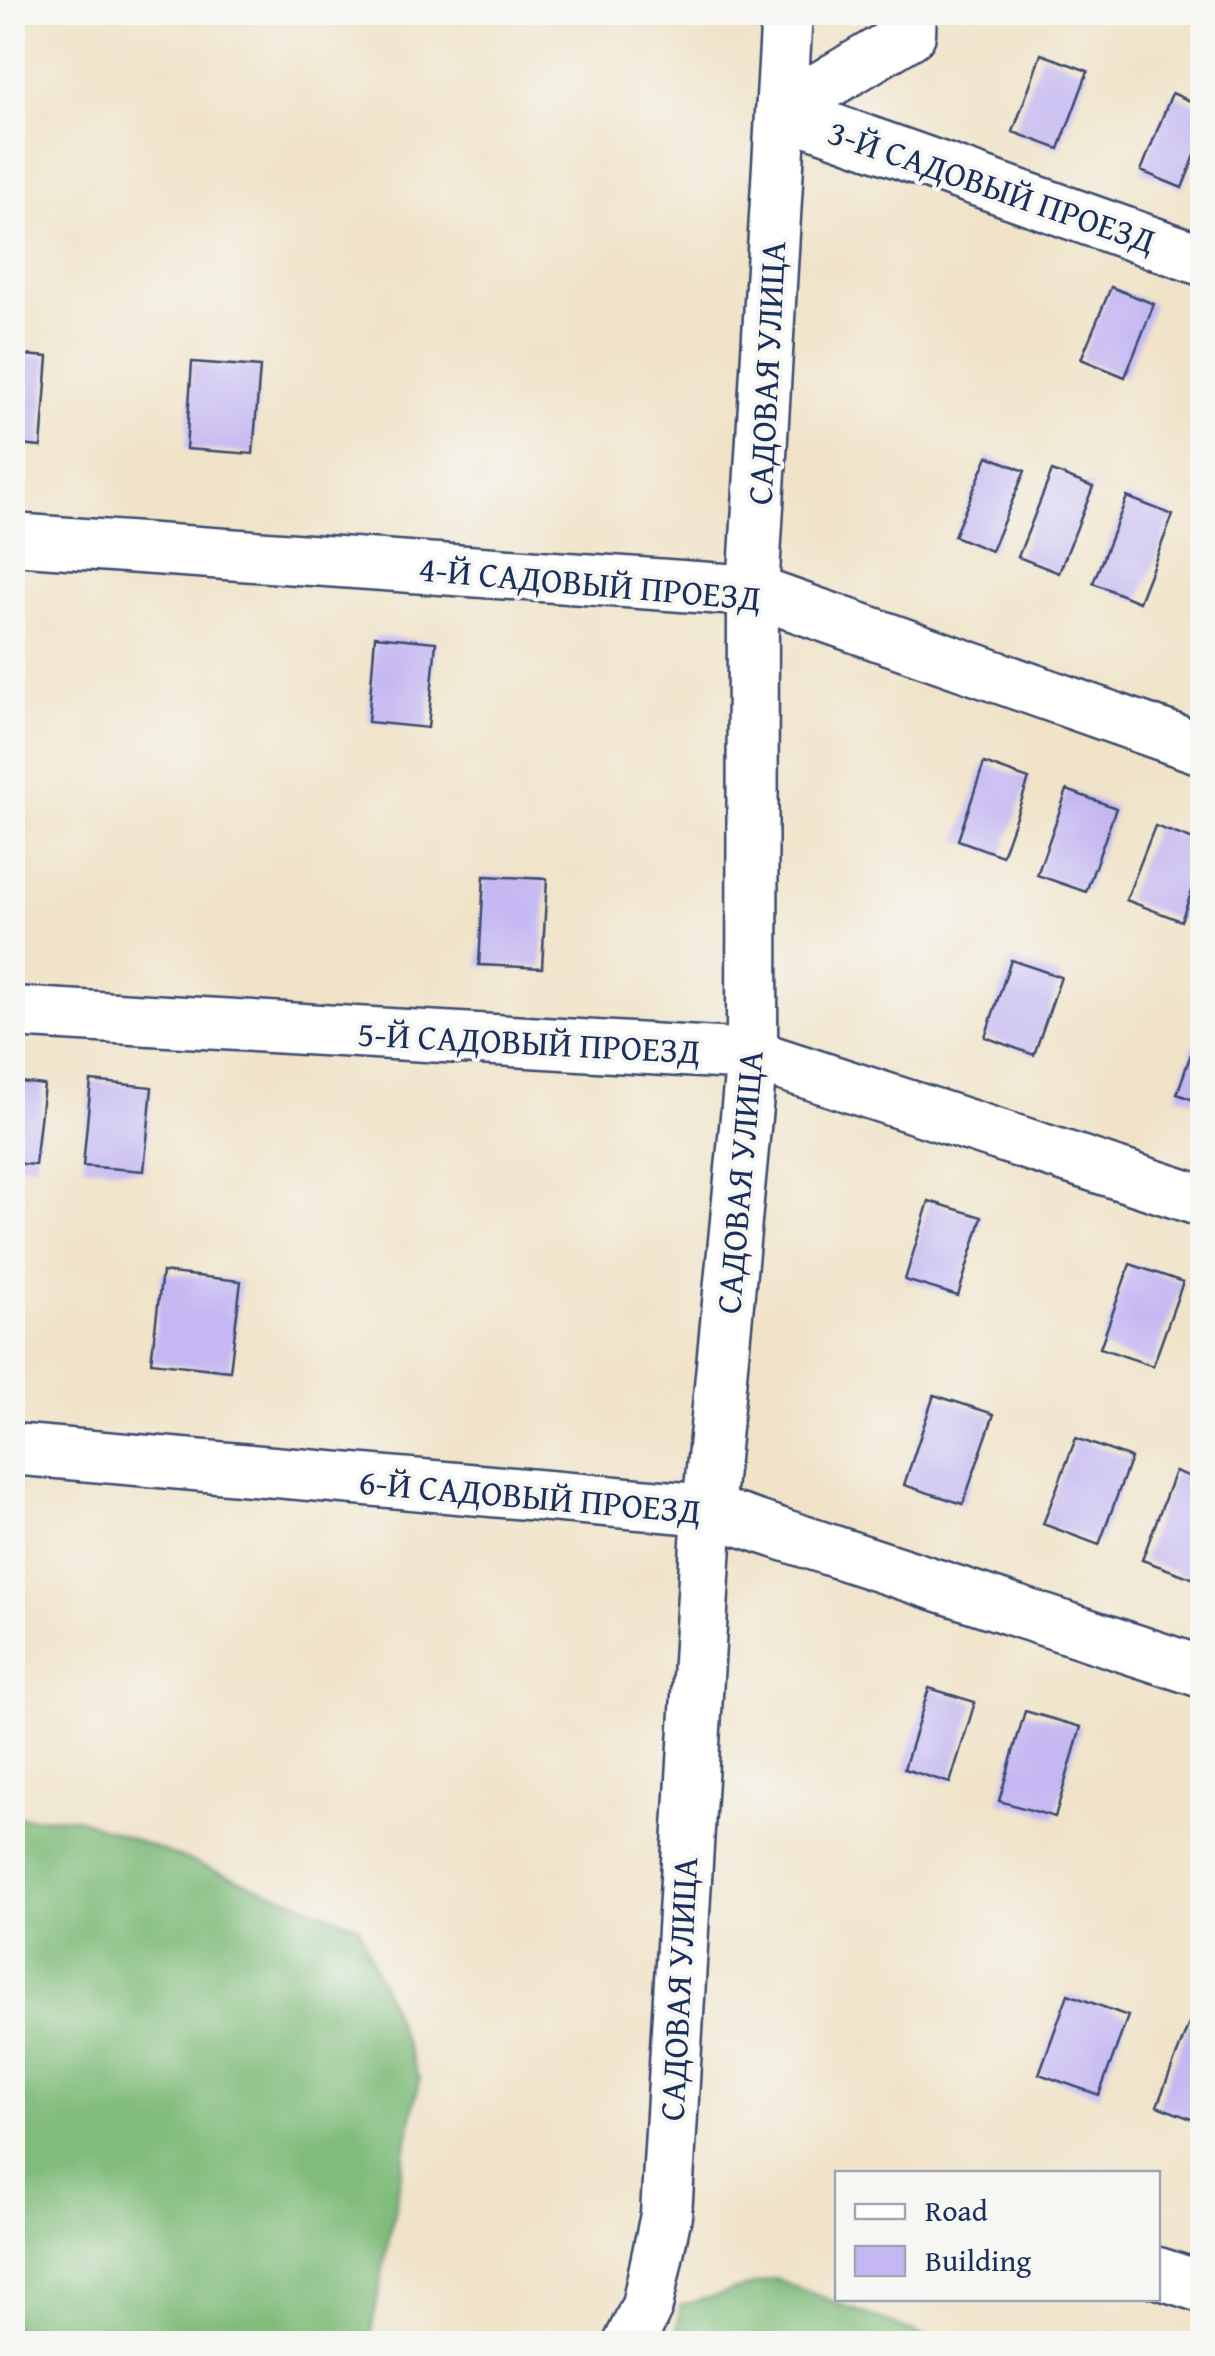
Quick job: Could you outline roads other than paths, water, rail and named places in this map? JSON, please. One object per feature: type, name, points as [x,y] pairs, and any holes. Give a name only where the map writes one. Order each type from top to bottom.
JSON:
[{"type":"street","name":"САДОВАЯ УЛИЦА","points":[[629,2344],[647,2306],[666,2215],[708,1510],[752,1056],[753,591],[787,12]]},
{"type":"street","points":[[781,112],[910,34],[910,12]]},
{"type":"street","name":"3-Й САДОВЫЙ ПРОЕЗД","points":[[781,112],[1202,260]]},
{"type":"street","name":"4-Й САДОВЫЙ ПРОЕЗД","points":[[12,539],[753,591],[1202,748]]},
{"type":"street","name":"5-Й САДОВЫЙ ПРОЕЗД","points":[[12,1012],[752,1056],[1202,1201]]},
{"type":"street","name":"6-Й САДОВЫЙ ПРОЕЗД","points":[[12,1449],[708,1510],[1202,1672]]},
{"type":"street","points":[[1160,2275],[1202,2287]]}]
